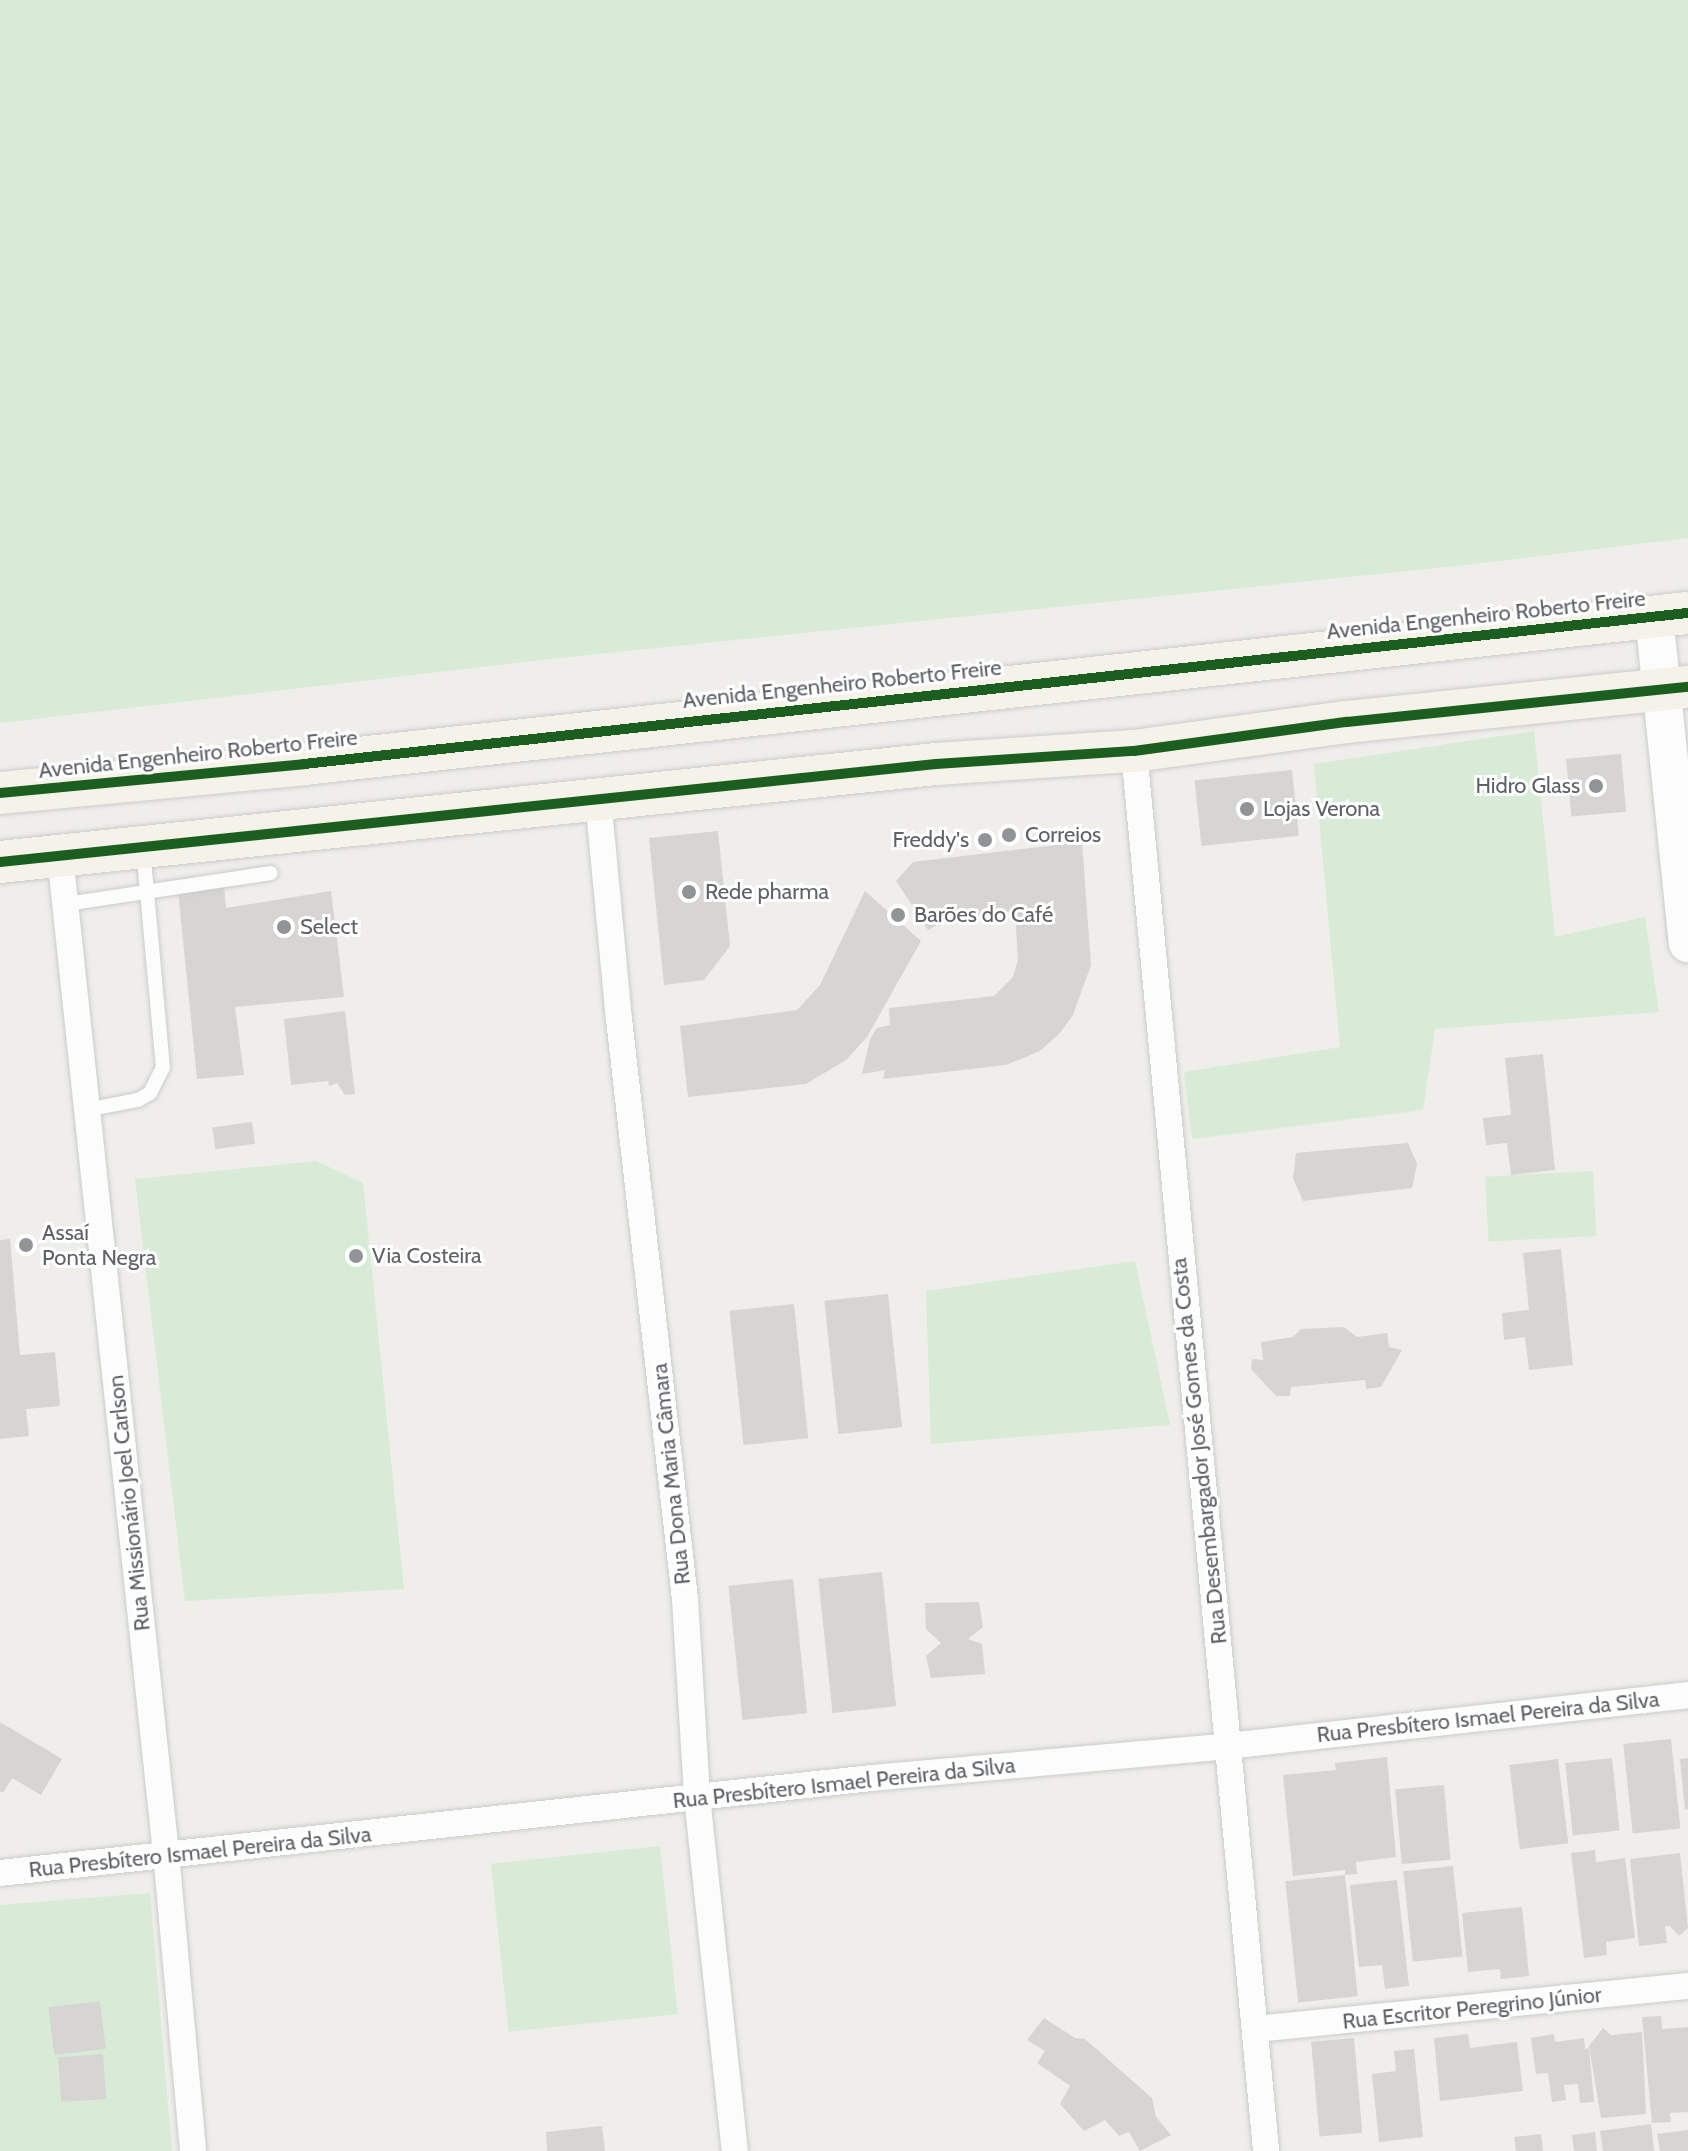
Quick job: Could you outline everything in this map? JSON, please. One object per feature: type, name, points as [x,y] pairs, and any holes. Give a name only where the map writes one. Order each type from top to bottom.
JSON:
[{"type":"main road","points":[[1671,615],[1688,943]]},
{"type":"main road","name":"Avenida Engenheiro Roberto Freire","points":[[0,793],[304,764],[1671,615]]},
{"type":"main road","points":[[0,862],[936,764],[1134,751],[1347,722],[1675,688]]},
{"type":"street","name":"Rua Desembargador José Gomes da Costa","points":[[1134,751],[1266,2151]]},
{"type":"street","name":"Rua Dona Maria Câmara","points":[[598,798],[619,1019],[685,1599],[697,1797],[735,2151]]},
{"type":"street","name":"Rua Missionário Joel Carlson","points":[[60,855],[166,1853],[193,2151]]},
{"type":"street","name":"Rua Presbítero Ismael Pereira da Silva","points":[[0,1873],[697,1797],[1228,1746],[1688,1695]]},
{"type":"street","name":"Rua Escritor Peregrino Júnior","points":[[1256,2029],[1688,1986]]},
{"type":"lane","points":[[86,1110],[138,1100],[150,1093],[163,1068],[143,847]]},
{"type":"lane","points":[[66,904],[271,873]]},
{"type":"green space","points":[[0,0],[1688,0],[1688,538],[1466,565],[559,658],[0,723]]},
{"type":"green space","points":[[1534,731],[1555,937],[1645,917],[1659,1012],[1435,1029],[1423,1110],[1192,1139],[1184,1072],[1340,1047],[1314,764]]},
{"type":"green space","points":[[316,1161],[363,1183],[404,1589],[185,1601],[135,1179]]},
{"type":"green space","points":[[1593,1171],[1596,1236],[1489,1242],[1485,1177]]},
{"type":"green space","points":[[1135,1261],[1170,1425],[931,1444],[926,1291]]},
{"type":"green space","points":[[660,1846],[678,2014],[509,2032],[491,1864]]},
{"type":"green space","points":[[150,1893],[172,2151],[0,2151],[0,1905]]},
{"type":"building","name":"Hidro Glass","points":[[1621,754],[1626,812],[1571,817],[1566,759]]},
{"type":"building","name":"Lojas Verona","points":[[1292,770],[1299,836],[1201,846],[1195,780]]},
{"type":"building","name":"Rede pharma","points":[[718,831],[730,946],[704,980],[664,985],[649,838]]},
{"type":"building","points":[[1082,842],[1091,965],[1073,1015],[1060,1033],[1040,1051],[1006,1065],[883,1079],[885,1070],[862,1074],[870,1039],[877,1028],[890,1025],[889,1008],[994,996],[1013,977],[1018,960],[1015,911],[944,921],[928,930],[896,881],[913,862]]},
{"type":"building","points":[[224,885],[226,908],[331,891],[344,997],[235,1007],[244,1075],[197,1079],[178,891]]},
{"type":"building","points":[[865,891],[921,941],[867,1037],[846,1060],[806,1084],[688,1097],[680,1026],[797,1010],[820,985]]},
{"type":"building","points":[[345,1011],[355,1094],[345,1095],[337,1083],[329,1086],[328,1081],[291,1085],[284,1019]]},
{"type":"building","points":[[1543,1054],[1555,1170],[1511,1175],[1507,1143],[1486,1145],[1483,1118],[1511,1115],[1505,1058]]},
{"type":"building","points":[[252,1122],[255,1144],[215,1149],[212,1128]]},
{"type":"building","points":[[1408,1143],[1417,1164],[1412,1188],[1303,1201],[1293,1178],[1296,1153]]},
{"type":"building","points":[[10,1239],[20,1355],[55,1352],[60,1406],[26,1409],[29,1436],[0,1439],[0,1240]]},
{"type":"building","points":[[1561,1249],[1573,1365],[1529,1370],[1525,1337],[1504,1340],[1502,1313],[1529,1310],[1523,1253]]},
{"type":"building","points":[[888,1294],[902,1427],[838,1434],[824,1301]]},
{"type":"building","points":[[794,1304],[808,1438],[743,1445],[729,1311]]},
{"type":"building","points":[[1344,1327],[1357,1337],[1387,1333],[1389,1347],[1402,1350],[1381,1387],[1366,1389],[1365,1380],[1291,1387],[1290,1396],[1276,1396],[1251,1369],[1252,1359],[1263,1360],[1261,1342],[1293,1337],[1301,1329]]},
{"type":"building","points":[[882,1572],[896,1706],[832,1713],[818,1579]]},
{"type":"building","points":[[793,1579],[807,1713],[742,1720],[728,1586]]},
{"type":"building","points":[[979,1602],[983,1627],[968,1639],[982,1644],[985,1674],[931,1678],[926,1656],[941,1643],[926,1629],[925,1603]]},
{"type":"building","points":[[0,1722],[62,1759],[41,1795],[12,1778],[3,1793],[0,1791]]},
{"type":"building","points":[[1671,1739],[1680,1829],[1633,1834],[1623,1744]]},
{"type":"building","points":[[1387,1757],[1396,1857],[1356,1862],[1357,1874],[1345,1875],[1345,1870],[1293,1876],[1283,1775],[1336,1770],[1335,1763]]},
{"type":"building","points":[[1612,1758],[1620,1831],[1573,1836],[1565,1763]]},
{"type":"building","points":[[1688,1758],[1688,1809],[1685,1810],[1680,1759]]},
{"type":"building","points":[[1558,1759],[1568,1843],[1520,1849],[1509,1765]]},
{"type":"building","points":[[1444,1785],[1451,1860],[1402,1864],[1395,1789]]},
{"type":"building","points":[[1595,1850],[1596,1862],[1625,1858],[1635,1938],[1606,1942],[1607,1955],[1584,1958],[1571,1853]]},
{"type":"building","points":[[1680,1853],[1688,1928],[1679,1936],[1670,1926],[1665,1926],[1667,1943],[1639,1946],[1630,1859]]},
{"type":"building","points":[[1453,1866],[1463,1957],[1413,1962],[1403,1871]]},
{"type":"building","points":[[1345,1875],[1358,1996],[1298,2003],[1285,1881]]},
{"type":"building","points":[[1397,1880],[1409,1986],[1385,1989],[1382,1965],[1359,1967],[1350,1885]]},
{"type":"building","points":[[1522,1907],[1529,1976],[1501,1979],[1500,1969],[1468,1972],[1462,1913]]},
{"type":"building","points":[[100,2001],[106,2049],[54,2055],[48,2007]]},
{"type":"building","points":[[1661,2016],[1662,2029],[1688,2027],[1688,2112],[1670,2113],[1671,2122],[1652,2123],[1642,2017]]},
{"type":"building","points":[[1044,2018],[1075,2038],[1085,2039],[1152,2098],[1156,2117],[1171,2135],[1140,2151],[1129,2132],[1119,2136],[1105,2120],[1084,2131],[1060,2104],[1070,2086],[1037,2063],[1045,2051],[1027,2040]]},
{"type":"building","points":[[1603,2028],[1611,2035],[1642,2032],[1646,2114],[1601,2118],[1589,2046]]},
{"type":"building","points":[[1468,2034],[1470,2048],[1517,2042],[1523,2091],[1440,2101],[1434,2038]]},
{"type":"building","points":[[1554,2034],[1555,2042],[1584,2038],[1585,2049],[1589,2048],[1594,2102],[1580,2103],[1578,2084],[1564,2085],[1566,2100],[1552,2102],[1548,2073],[1536,2074],[1531,2038]]},
{"type":"building","points":[[1354,2038],[1362,2133],[1319,2136],[1311,2042]]},
{"type":"building","points":[[1414,2049],[1423,2137],[1379,2142],[1372,2074],[1396,2071],[1394,2051]]},
{"type":"building","points":[[103,2054],[106,2099],[61,2102],[58,2057]]},
{"type":"building","points":[[1651,2124],[1654,2151],[1603,2151],[1600,2131]]},
{"type":"building","points":[[602,2126],[605,2151],[547,2151],[546,2132]]},
{"type":"building","points":[[1688,2130],[1688,2151],[1660,2151],[1657,2134]]},
{"type":"building","points":[[1595,2132],[1597,2151],[1574,2151],[1572,2135]]},
{"type":"building","points":[[1541,2134],[1543,2151],[1516,2151],[1514,2137]]},
{"type":"cycle path","points":[[0,793],[304,764],[1688,613]]},
{"type":"cycle path","points":[[0,862],[936,764],[1134,751],[1347,722],[1688,687]]},
{"type":"place","name":"Hidro Glass","points":[[1596,786]]},
{"type":"place","name":"Lojas Verona","points":[[1247,809]]},
{"type":"place","name":"Correios","points":[[1009,835]]},
{"type":"place","name":"Freddy's","points":[[985,840]]},
{"type":"place","name":"Rede pharma","points":[[689,892]]},
{"type":"place","name":"Barões do Café","points":[[898,915]]},
{"type":"place","name":"Select","points":[[284,927]]},
{"type":"place","name":"Assaí Ponta Negra","points":[[26,1245]]},
{"type":"place","name":"Via Costeira","points":[[356,1256]]}]
